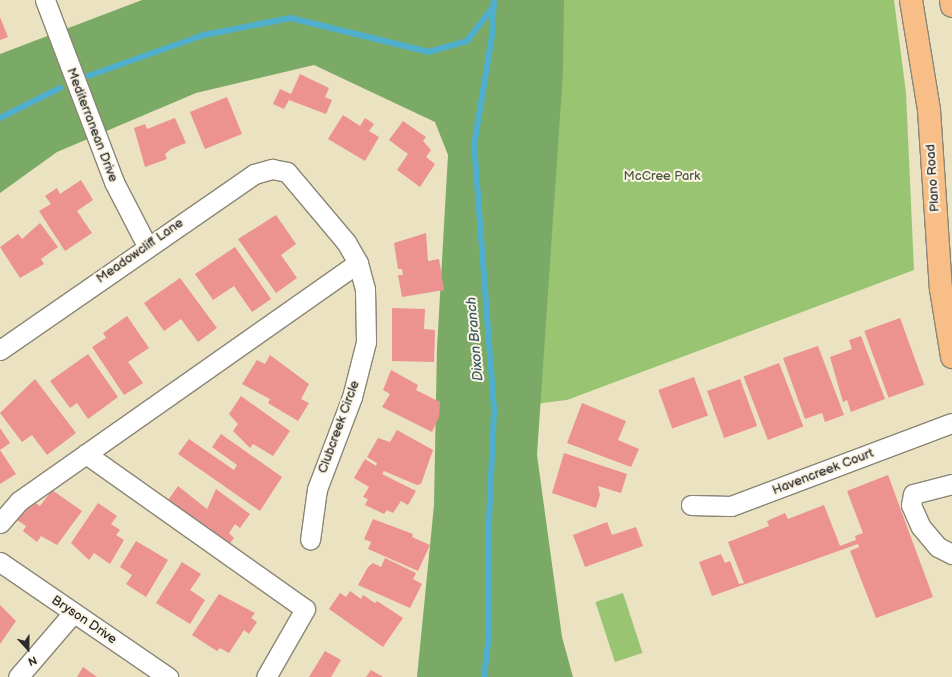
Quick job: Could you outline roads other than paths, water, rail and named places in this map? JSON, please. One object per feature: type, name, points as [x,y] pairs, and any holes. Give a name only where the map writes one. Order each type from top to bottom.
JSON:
[{"type":"main road","name":"Plano Road","points":[[911,0],[929,110],[945,243],[952,356]]},
{"type":"main road","points":[[951,0],[952,6]]},
{"type":"street","name":"Mediterranean Drive","points":[[45,0],[114,182],[147,246]]},
{"type":"street","name":"Meadowcliff Lane","points":[[0,350],[147,246],[254,174],[272,169],[287,172]]},
{"type":"street","name":"Clubcreek Circle","points":[[287,172],[346,242],[358,263],[365,289],[366,342],[352,397],[317,489],[310,540]]},
{"type":"street","points":[[0,523],[19,502],[358,263]]},
{"type":"street","name":"Havencreek Court","points":[[691,505],[731,506],[952,422]]},
{"type":"street","points":[[86,454],[305,609],[266,677]]},
{"type":"street","points":[[952,484],[913,494],[912,505],[921,527],[938,547],[952,554]]},
{"type":"street","name":"Bryson Drive","points":[[0,562],[168,677]]},
{"type":"street","points":[[18,677],[73,613]]},
{"type":"waterway","name":"Dixon Branch","points":[[484,677],[489,635],[488,543],[494,409],[474,146],[492,36],[494,0]]},
{"type":"waterway","points":[[88,76],[204,35],[291,18],[429,52],[467,41],[494,6]]},
{"type":"waterway","points":[[0,118],[60,88]]},
{"type":"park label","name":"McCree Park","points":[[662,176]]}]
